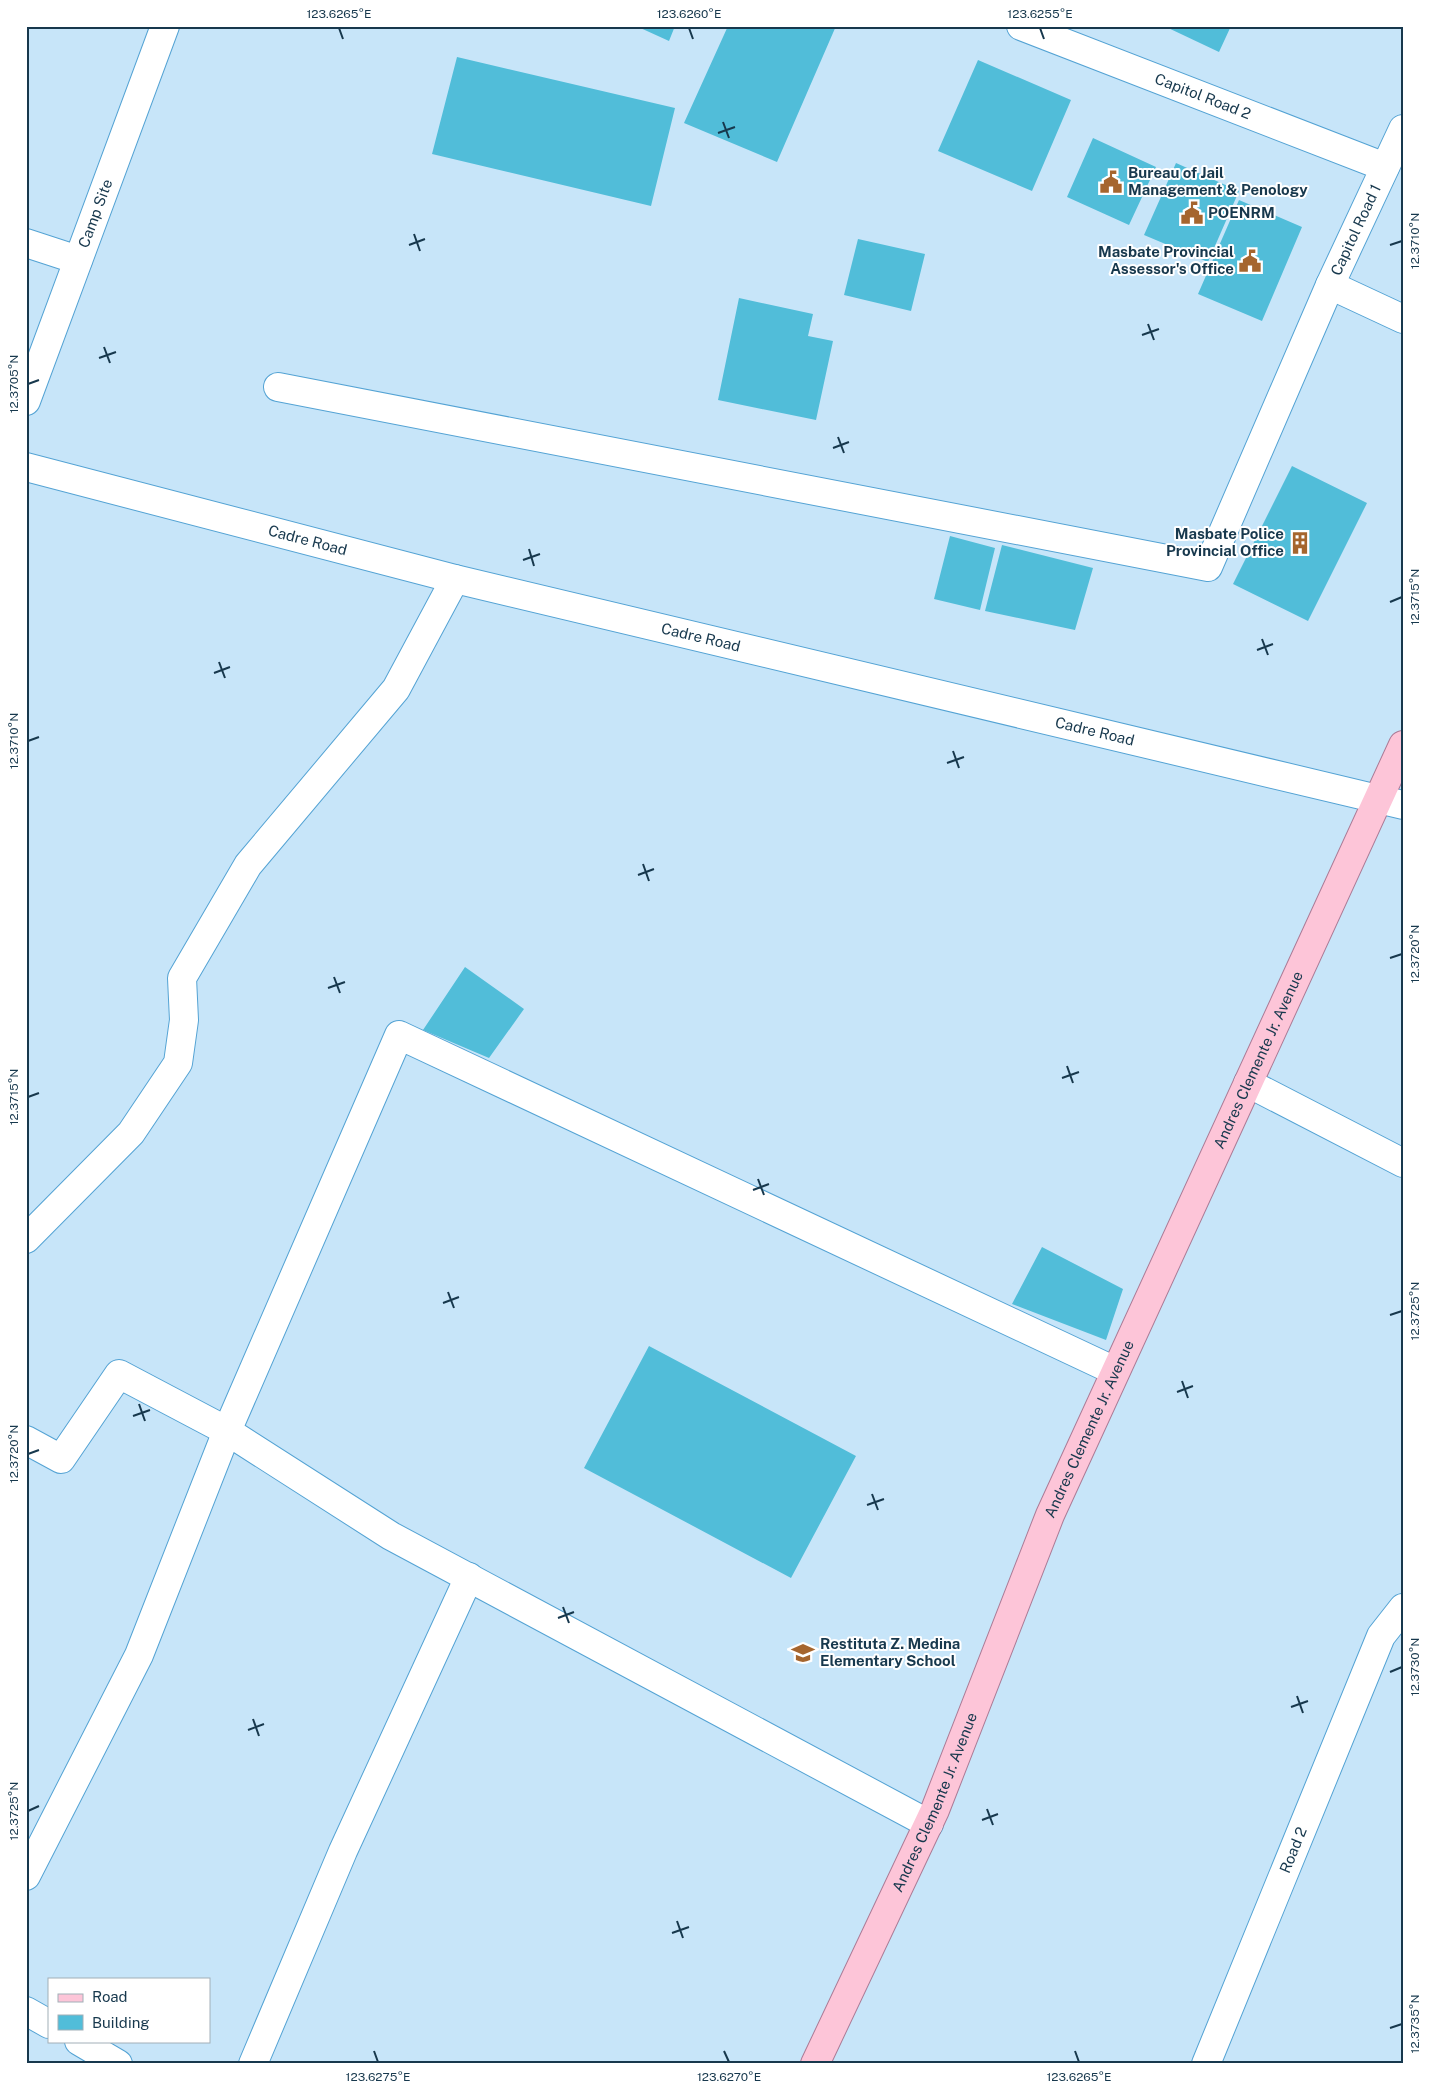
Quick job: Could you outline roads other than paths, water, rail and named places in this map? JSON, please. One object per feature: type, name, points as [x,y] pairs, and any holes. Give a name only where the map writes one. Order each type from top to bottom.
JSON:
[{"type":"main road","name":"Andres Clemente Jr. Avenue","points":[[815,2064],[929,1824],[1050,1515],[1115,1371],[1248,1083],[1391,802],[1403,745]]},
{"type":"street","name":"Camp Site","points":[[26,401],[164,26]]},
{"type":"street","name":"Capitol Road 2","points":[[1021,26],[1385,167]]},
{"type":"street","name":"Capitol Road 1","points":[[1403,129],[1330,285],[1403,319]]},
{"type":"street","points":[[26,243],[78,260]]},
{"type":"street","points":[[278,387],[1208,566],[1330,285]]},
{"type":"street","name":"Cadre Road","points":[[26,467],[455,579],[1391,802]]},
{"type":"street","points":[[26,1239],[131,1133],[178,1063],[184,1020],[182,978],[248,865],[396,690],[455,579]]},
{"type":"street","points":[[26,1876],[139,1655],[227,1430],[399,1035],[1115,1371]]},
{"type":"street","points":[[1248,1083],[1403,1163]]},
{"type":"street","points":[[26,1440],[61,1459],[119,1374],[227,1430],[391,1536],[929,1824]]},
{"type":"street","points":[[253,2064],[343,1851],[469,1577]]},
{"type":"street","name":"Road 2","points":[[1206,2064],[1381,1636],[1403,1608]]},
{"type":"street","points":[[26,2012],[48,2023]]},
{"type":"street","points":[[80,2042],[109,2061]]},
{"type":"place","name":"Bureau of Jail Management & Penology","points":[[1111,182]]},
{"type":"place","name":"POENRM","points":[[1192,213]]},
{"type":"place","name":"Masbate Provincial Assessor's Office","points":[[1250,261]]},
{"type":"place","name":"Masbate Police Provincial Office","points":[[1300,543]]},
{"type":"place","name":"Restituta Z. Medina Elementary School","points":[[803,1653]]}]
